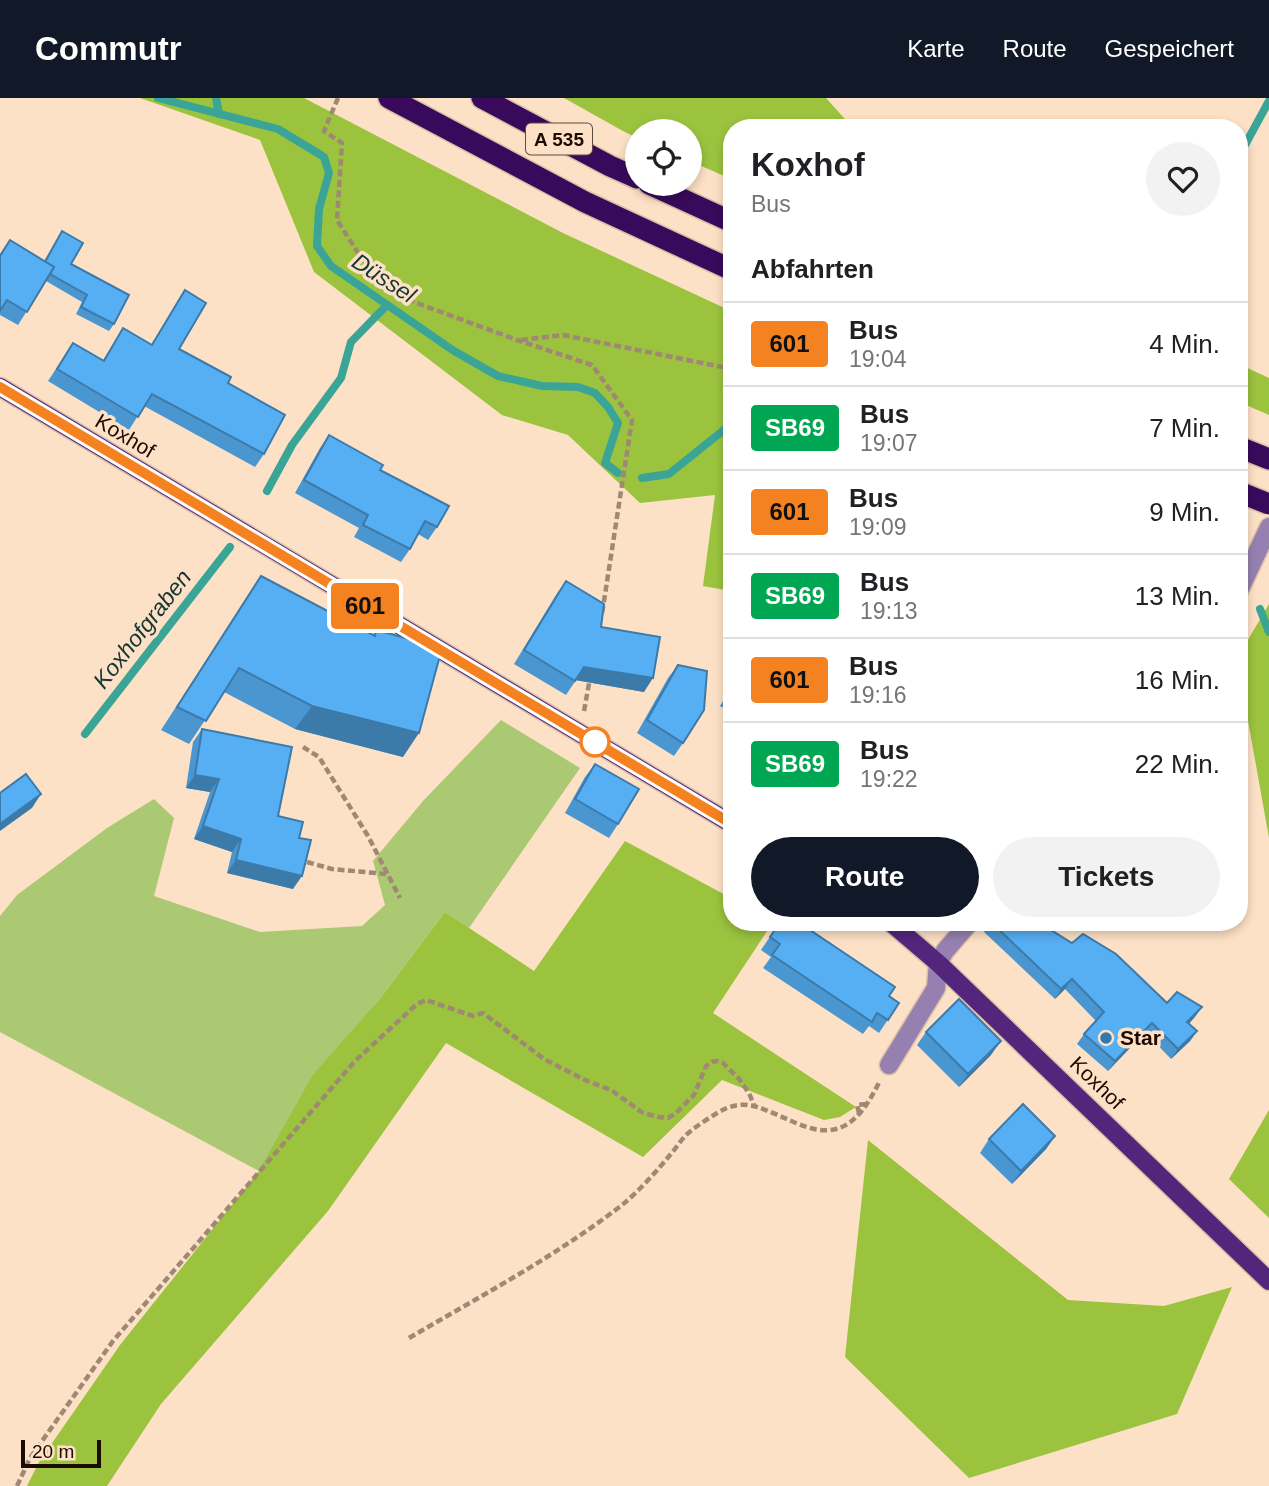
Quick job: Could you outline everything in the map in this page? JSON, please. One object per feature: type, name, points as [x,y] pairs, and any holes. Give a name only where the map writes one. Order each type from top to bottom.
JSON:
[{"type":"highway","name":"A 535","points":[[388,98],[584,202],[723,266]]},
{"type":"highway","name":"A 535","points":[[482,98],[625,173]]},
{"type":"highway","points":[[675,196],[723,218]]},
{"type":"highway","points":[[1248,450],[1269,458]]},
{"type":"highway","points":[[1248,496],[1269,504]]},
{"type":"main road","name":"Koxhof","points":[[0,387],[723,819]]},
{"type":"main road","name":"Koxhof","points":[[901,931],[938,963],[1269,1281]]},
{"type":"street","points":[[1248,576],[1264,550],[1269,527]]},
{"type":"street","points":[[889,1065],[936,988],[938,963],[962,931]]},
{"type":"path","points":[[338,98],[324,131],[342,143],[337,220],[362,259],[414,302],[592,365],[632,420],[602,616]]},
{"type":"path","points":[[517,340],[563,335],[723,367]]},
{"type":"path","points":[[580,734],[592,668]]},
{"type":"path","points":[[303,747],[319,757],[368,836],[400,898]]},
{"type":"path","points":[[307,863],[332,869],[387,874]]},
{"type":"path","points":[[17,1486],[30,1458],[113,1341],[355,1061],[417,1004],[426,1000],[473,1016],[483,1013],[544,1059],[611,1090],[643,1113],[668,1118],[675,1114],[694,1095],[706,1066],[712,1062],[723,1063],[732,1072],[749,1093],[754,1105]]},
{"type":"path","points":[[409,1338],[509,1280],[593,1226],[633,1194],[687,1133],[719,1112],[742,1104],[754,1105],[818,1130],[830,1131],[847,1125],[860,1114]]},
{"type":"green space","points":[[140,98],[304,98],[563,233],[723,307],[723,590],[703,586],[715,495],[640,503],[568,435],[502,415],[314,272],[260,140]]},
{"type":"green space","points":[[564,98],[826,98],[845,119],[723,119],[723,175],[702,166],[702,119],[625,119],[625,132]]},
{"type":"green space","points":[[1248,368],[1269,378],[1269,415],[1248,406]]},
{"type":"green space","points":[[1269,604],[1269,838],[1248,721],[1248,640]]},
{"type":"green space","points":[[501,720],[580,768],[469,928],[445,912],[379,1000],[259,1171],[0,1032],[0,916],[17,895],[107,828],[154,799],[174,818],[154,896],[260,932],[362,926],[385,905],[373,861],[423,801]]},
{"type":"green space","points":[[625,841],[723,894],[723,931],[767,931],[713,1013],[856,1107],[840,1117],[824,1120],[722,1080],[643,1157],[446,1043],[328,1211],[161,1404],[107,1486],[27,1486],[39,1462],[120,1345],[259,1171],[312,1076],[379,1000],[445,912],[534,971]]},
{"type":"green space","points":[[1269,1110],[1269,1218],[1229,1179]]},
{"type":"green space","points":[[868,1140],[1068,1300],[1164,1306],[1232,1287],[1177,1414],[969,1478],[845,1357]]},
{"type":"building","points":[[62,231],[83,243],[71,264],[129,295],[114,324],[81,307],[87,295],[50,274],[54,267],[45,262]]},
{"type":"building","points":[[10,240],[54,267],[27,312],[7,300],[0,311],[0,256]]},
{"type":"building","points":[[185,290],[206,303],[179,349],[231,377],[228,383],[285,415],[264,454],[152,394],[138,417],[57,369],[73,343],[104,361],[123,328],[152,345]]},
{"type":"building","points":[[329,435],[383,465],[380,470],[449,506],[437,527],[425,521],[410,549],[363,525],[368,515],[304,480]]},
{"type":"building","points":[[261,576],[375,636],[376,630],[442,648],[419,733],[312,706],[239,668],[206,721],[177,707]]},
{"type":"building","points":[[566,581],[604,604],[601,627],[660,637],[653,678],[584,667],[575,681],[524,650]]},
{"type":"building","points":[[678,665],[707,671],[704,710],[683,743],[647,720]]},
{"type":"building","points":[[202,729],[292,747],[278,816],[303,822],[299,838],[311,840],[302,876],[236,860],[241,839],[203,826],[219,779],[195,775]]},
{"type":"building","points":[[595,764],[639,789],[618,824],[575,799]]},
{"type":"building","points":[[26,774],[41,794],[0,824],[0,793]]},
{"type":"building","points":[[774,931],[811,931],[895,987],[889,996],[899,1003],[888,1020],[877,1013],[872,1022],[772,955],[780,944],[770,937]]},
{"type":"building","points":[[1000,931],[1053,931],[1072,943],[1083,934],[1116,954],[1167,1003],[1177,992],[1202,1007],[1187,1022],[1197,1031],[1178,1049],[1152,1023],[1115,1061],[1084,1034],[1104,1012],[1072,979],[1061,989]]},
{"type":"building","points":[[959,999],[1001,1041],[968,1074],[926,1032]]},
{"type":"building","points":[[1023,1104],[1055,1136],[1021,1171],[989,1139]]},
{"type":"waterway","name":"Düssel","points":[[158,98],[278,129],[324,157],[329,173],[319,209],[317,246],[331,266],[454,351],[498,376],[542,386],[578,387],[595,393],[618,423],[605,463],[618,473]]},
{"type":"waterway","points":[[216,98],[219,114]]},
{"type":"waterway","points":[[1248,140],[1269,101]]},
{"type":"waterway","name":"Koxhofgraben","points":[[267,491],[292,445],[341,378],[351,342],[387,305]]},
{"type":"waterway","name":"Düssel","points":[[642,478],[669,474],[723,431]]},
{"type":"waterway","name":"Koxhofgraben","points":[[85,734],[230,547]]},
{"type":"waterway","name":"Düssel","points":[[1260,609],[1269,632]]},
{"type":"bus line","name":"601","points":[[0,387],[723,819]]},
{"type":"place","name":"Star","points":[[1106,1038]]}]
